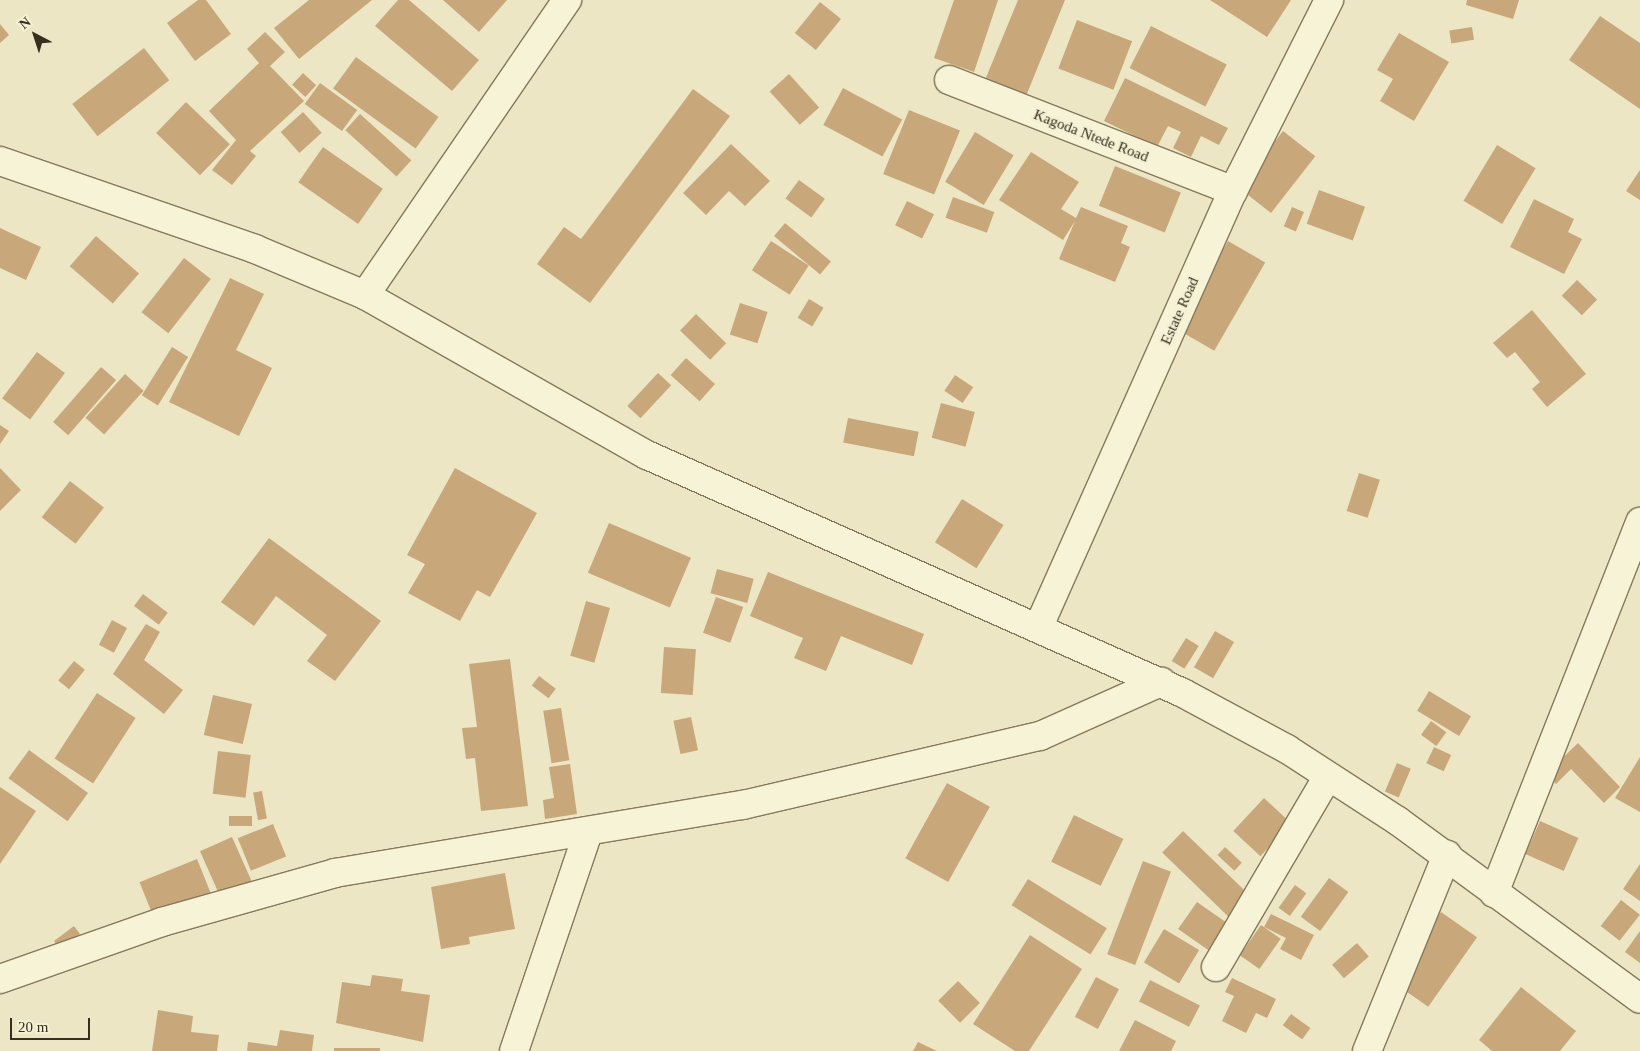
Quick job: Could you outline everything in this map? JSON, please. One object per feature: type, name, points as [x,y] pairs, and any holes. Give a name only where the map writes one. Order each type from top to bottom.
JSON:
[{"type":"street","points":[[365,295],[567,0]]},
{"type":"street","name":"Estate Road","points":[[1039,626],[1233,192],[1329,0]]},
{"type":"street","name":"Kagoda Ntede Road","points":[[949,80],[1233,192]]},
{"type":"street","points":[[0,161],[255,249],[365,295],[647,455],[1039,626],[1161,682],[1287,749],[1327,778],[1447,855],[1494,894],[1640,999]]},
{"type":"street","points":[[1494,894],[1640,522]]},
{"type":"street","points":[[0,979],[162,922],[335,873],[588,833],[743,805],[1040,736],[1161,682]]},
{"type":"street","points":[[1216,968],[1327,778]]},
{"type":"street","points":[[514,1051],[588,833]]},
{"type":"street","points":[[1368,1051],[1447,855]]},
{"type":"building","points":[[198,0],[206,0],[231,34],[195,61],[167,23]]},
{"type":"building","points":[[309,0],[372,0],[299,59],[274,28]]},
{"type":"building","points":[[398,0],[409,0],[479,60],[452,91],[375,26]]},
{"type":"building","points":[[443,0],[507,0],[479,32]]},
{"type":"building","points":[[954,0],[998,0],[974,72],[934,58]]},
{"type":"building","points":[[1018,0],[1065,0],[1026,96],[985,80]]},
{"type":"building","points":[[1210,0],[1291,0],[1267,37]]},
{"type":"building","points":[[1467,0],[1519,0],[1513,19],[1466,5]]},
{"type":"building","points":[[820,2],[841,19],[816,50],[795,33]]},
{"type":"building","points":[[1600,16],[1640,43],[1640,109],[1569,60]]},
{"type":"building","points":[[1077,20],[1132,41],[1113,90],[1058,69]]},
{"type":"building","points":[[0,24],[9,35],[0,43]]},
{"type":"building","points":[[1151,26],[1227,65],[1205,106],[1130,68]]},
{"type":"building","points":[[1472,27],[1474,40],[1451,43],[1449,31]]},
{"type":"building","points":[[265,32],[285,52],[270,66],[304,101],[250,151],[256,156],[232,185],[212,170],[236,140],[209,111],[259,63],[247,49]]},
{"type":"building","points":[[1399,33],[1449,62],[1414,121],[1380,101],[1393,79],[1377,70]]},
{"type":"building","points":[[144,48],[169,80],[98,136],[72,104]]},
{"type":"building","points":[[356,57],[439,117],[416,149],[333,89]]},
{"type":"building","points":[[303,73],[316,85],[305,97],[292,85]]},
{"type":"building","points":[[789,74],[819,107],[800,125],[770,91]]},
{"type":"building","points":[[1125,78],[1228,128],[1219,145],[1201,136],[1191,157],[1173,148],[1181,132],[1168,126],[1157,147],[1104,121]]},
{"type":"building","points":[[320,83],[357,110],[342,131],[305,104]]},
{"type":"building","points":[[843,88],[902,119],[882,157],[823,125]]},
{"type":"building","points":[[693,89],[730,116],[590,303],[537,264],[564,227],[581,239]]},
{"type":"building","points":[[186,102],[230,144],[200,175],[156,133]]},
{"type":"building","points":[[909,110],[960,131],[934,195],[883,174]]},
{"type":"building","points":[[303,112],[322,133],[299,153],[281,132]]},
{"type":"building","points":[[360,114],[411,160],[397,177],[345,130]]},
{"type":"building","points":[[1283,131],[1315,156],[1271,213],[1239,188]]},
{"type":"building","points":[[975,132],[1014,155],[984,205],[945,182]]},
{"type":"building","points":[[731,144],[770,181],[745,206],[729,191],[706,215],[683,193]]},
{"type":"building","points":[[1497,145],[1536,168],[1502,224],[1464,201]]},
{"type":"building","points":[[323,147],[383,189],[358,224],[298,182]]},
{"type":"building","points":[[1031,152],[1079,182],[1061,209],[1076,218],[1081,207],[1128,226],[1121,243],[1130,247],[1115,282],[1059,259],[1075,221],[1063,240],[999,200]]},
{"type":"building","points":[[1115,166],[1181,193],[1165,232],[1099,206]]},
{"type":"building","points":[[1640,170],[1640,200],[1626,191]]},
{"type":"building","points":[[799,180],[825,199],[811,217],[785,199]]},
{"type":"building","points":[[1319,190],[1365,207],[1353,241],[1307,224]]},
{"type":"building","points":[[953,197],[994,212],[987,233],[945,218]]},
{"type":"building","points":[[1534,199],[1574,219],[1568,232],[1582,239],[1564,274],[1510,247]]},
{"type":"building","points":[[907,201],[934,214],[922,238],[895,225]]},
{"type":"building","points":[[1292,207],[1304,212],[1296,231],[1284,226]]},
{"type":"building","points":[[785,223],[831,262],[820,275],[774,236]]},
{"type":"building","points":[[0,228],[41,247],[26,280],[0,268]]},
{"type":"building","points":[[96,236],[139,273],[113,304],[70,266]]},
{"type":"building","points":[[771,241],[809,266],[790,295],[752,270]]},
{"type":"building","points":[[1228,241],[1265,262],[1214,351],[1177,329]]},
{"type":"building","points":[[184,258],[211,279],[168,333],[142,312]]},
{"type":"building","points":[[230,278],[264,294],[236,350],[272,368],[239,436],[169,402]]},
{"type":"building","points":[[1577,280],[1597,299],[1582,315],[1562,296]]},
{"type":"building","points":[[809,299],[824,308],[812,327],[798,318]]},
{"type":"building","points":[[740,303],[768,312],[757,343],[730,334]]},
{"type":"building","points":[[1532,310],[1586,374],[1547,407],[1532,389],[1540,382],[1515,352],[1507,358],[1493,343]]},
{"type":"building","points":[[696,314],[726,343],[710,360],[680,331]]},
{"type":"building","points":[[172,347],[188,357],[158,405],[142,395]]},
{"type":"building","points":[[37,352],[65,373],[30,419],[2,398]]},
{"type":"building","points":[[686,358],[715,384],[700,401],[671,375]]},
{"type":"building","points":[[101,367],[116,380],[68,435],[53,422]]},
{"type":"building","points":[[658,373],[671,385],[640,418],[627,406]]},
{"type":"building","points":[[125,374],[144,391],[104,435],[86,418]]},
{"type":"building","points":[[955,375],[973,387],[963,403],[944,391]]},
{"type":"building","points":[[941,403],[975,412],[965,447],[932,438]]},
{"type":"building","points":[[848,418],[919,432],[914,456],[843,443]]},
{"type":"building","points":[[0,425],[9,431],[0,444]]},
{"type":"building","points":[[0,468],[21,490],[0,511]]},
{"type":"building","points":[[455,468],[537,513],[490,597],[477,590],[460,621],[408,593],[425,564],[407,555]]},
{"type":"building","points":[[1359,473],[1380,480],[1368,518],[1347,511]]},
{"type":"building","points":[[70,481],[104,507],[76,544],[42,517]]},
{"type":"building","points":[[962,499],[1004,525],[977,568],[935,542]]},
{"type":"building","points":[[609,523],[691,558],[670,607],[588,573]]},
{"type":"building","points":[[269,538],[381,621],[335,681],[307,661],[327,635],[276,596],[254,626],[221,602]]},
{"type":"building","points":[[717,569],[754,579],[747,603],[711,593]]},
{"type":"building","points":[[768,572],[924,634],[912,665],[841,636],[826,671],[794,658],[803,638],[750,616]]},
{"type":"building","points":[[143,594],[168,613],[159,625],[134,606]]},
{"type":"building","points":[[716,597],[743,607],[730,643],[703,633]]},
{"type":"building","points":[[586,601],[610,608],[594,663],[570,656]]},
{"type":"building","points":[[112,620],[127,628],[114,653],[99,645]]},
{"type":"building","points":[[146,624],[160,632],[144,660],[183,690],[164,714],[113,674]]},
{"type":"building","points":[[1215,631],[1234,642],[1213,678],[1194,667]]},
{"type":"building","points":[[1186,638],[1199,646],[1184,669],[1172,661]]},
{"type":"building","points":[[664,647],[696,649],[693,695],[661,693]]},
{"type":"building","points":[[510,659],[528,806],[481,811],[475,758],[466,759],[462,728],[477,727],[469,664]]},
{"type":"building","points":[[74,661],[85,670],[69,689],[58,680]]},
{"type":"building","points":[[539,676],[556,689],[549,698],[532,686]]},
{"type":"building","points":[[1429,691],[1471,716],[1459,736],[1417,711]]},
{"type":"building","points":[[97,693],[136,718],[93,783],[55,758]]},
{"type":"building","points":[[213,695],[252,704],[243,744],[204,735]]},
{"type":"building","points":[[561,708],[569,760],[552,763],[543,711]]},
{"type":"building","points":[[691,717],[698,750],[680,754],[673,721]]},
{"type":"building","points":[[1431,721],[1446,732],[1436,746],[1421,735]]},
{"type":"building","points":[[1578,743],[1620,787],[1604,803],[1571,769],[1556,784],[1546,774]]},
{"type":"building","points":[[1434,747],[1451,755],[1444,771],[1426,763]]},
{"type":"building","points":[[29,750],[88,793],[67,821],[8,778]]},
{"type":"building","points":[[218,751],[251,755],[246,798],[213,794]]},
{"type":"building","points":[[1640,757],[1640,812],[1615,798]]},
{"type":"building","points":[[1397,763],[1411,769],[1399,797],[1385,792]]},
{"type":"building","points":[[570,764],[577,814],[545,819],[543,800],[554,798],[549,767]]},
{"type":"building","points":[[947,783],[990,807],[948,882],[905,858]]},
{"type":"building","points":[[0,787],[36,811],[0,864]]},
{"type":"building","points":[[262,791],[267,819],[258,820],[253,793]]},
{"type":"building","points":[[1264,798],[1291,823],[1260,856],[1233,831]]},
{"type":"building","points":[[1074,815],[1123,839],[1101,886],[1051,862]]},
{"type":"building","points":[[229,816],[252,816],[252,826],[229,826]]},
{"type":"building","points":[[1540,821],[1578,838],[1564,871],[1525,854]]},
{"type":"building","points":[[273,824],[286,856],[251,871],[238,838]]},
{"type":"building","points":[[1183,831],[1250,896],[1229,917],[1162,853]]},
{"type":"building","points":[[232,837],[253,885],[221,899],[200,851]]},
{"type":"building","points":[[1225,847],[1242,863],[1234,871],[1217,855]]},
{"type":"building","points":[[197,859],[212,897],[155,920],[140,882]]},
{"type":"building","points":[[1143,861],[1171,872],[1135,965],[1107,954]]},
{"type":"building","points":[[1640,864],[1640,901],[1623,889]]},
{"type":"building","points":[[505,873],[515,929],[469,937],[470,944],[441,949],[431,887]]},
{"type":"building","points":[[1329,878],[1348,892],[1320,931],[1301,917]]},
{"type":"building","points":[[1028,879],[1107,928],[1090,955],[1012,905]]},
{"type":"building","points":[[1295,885],[1306,893],[1290,916],[1279,908]]},
{"type":"building","points":[[1621,900],[1640,915],[1620,941],[1601,926]]},
{"type":"building","points":[[1197,902],[1231,926],[1212,953],[1178,929]]},
{"type":"building","points":[[1441,912],[1477,937],[1428,1007],[1392,982]]},
{"type":"building","points":[[1271,914],[1314,935],[1301,960],[1280,949],[1286,938],[1264,927]]},
{"type":"building","points":[[1261,925],[1281,939],[1259,969],[1240,955]]},
{"type":"building","points":[[74,926],[80,934],[60,949],[54,941]]},
{"type":"building","points":[[1164,929],[1199,950],[1179,984],[1144,962]]},
{"type":"building","points":[[1640,931],[1640,963],[1625,952]]},
{"type":"building","points":[[1030,935],[1082,969],[1029,1051],[1015,1051],[973,1024]]},
{"type":"building","points":[[1357,943],[1369,957],[1344,978],[1332,965]]},
{"type":"building","points":[[372,975],[403,979],[401,991],[430,995],[423,1042],[336,1023],[342,982],[370,986]]},
{"type":"building","points":[[1096,977],[1119,989],[1098,1029],[1075,1017]]},
{"type":"building","points":[[1232,978],[1276,999],[1267,1018],[1256,1013],[1246,1033],[1222,1021],[1234,996],[1225,992]]},
{"type":"building","points":[[1150,980],[1200,1005],[1189,1027],[1139,1001]]},
{"type":"building","points":[[958,981],[980,1003],[960,1023],[938,1001]]},
{"type":"building","points":[[1521,987],[1576,1031],[1560,1051],[1492,1051],[1479,1040]]},
{"type":"building","points":[[158,1010],[193,1016],[191,1032],[219,1035],[217,1051],[152,1051]]},
{"type":"building","points":[[1291,1014],[1310,1028],[1302,1039],[1283,1025]]},
{"type":"building","points":[[1135,1020],[1176,1041],[1171,1051],[1119,1051]]},
{"type":"building","points":[[280,1030],[314,1035],[312,1051],[247,1051],[248,1042],[277,1046]]},
{"type":"building","points":[[918,1042],[937,1051],[913,1051]]},
{"type":"building","points":[[334,1048],[380,1048],[380,1051],[334,1051]]}]
